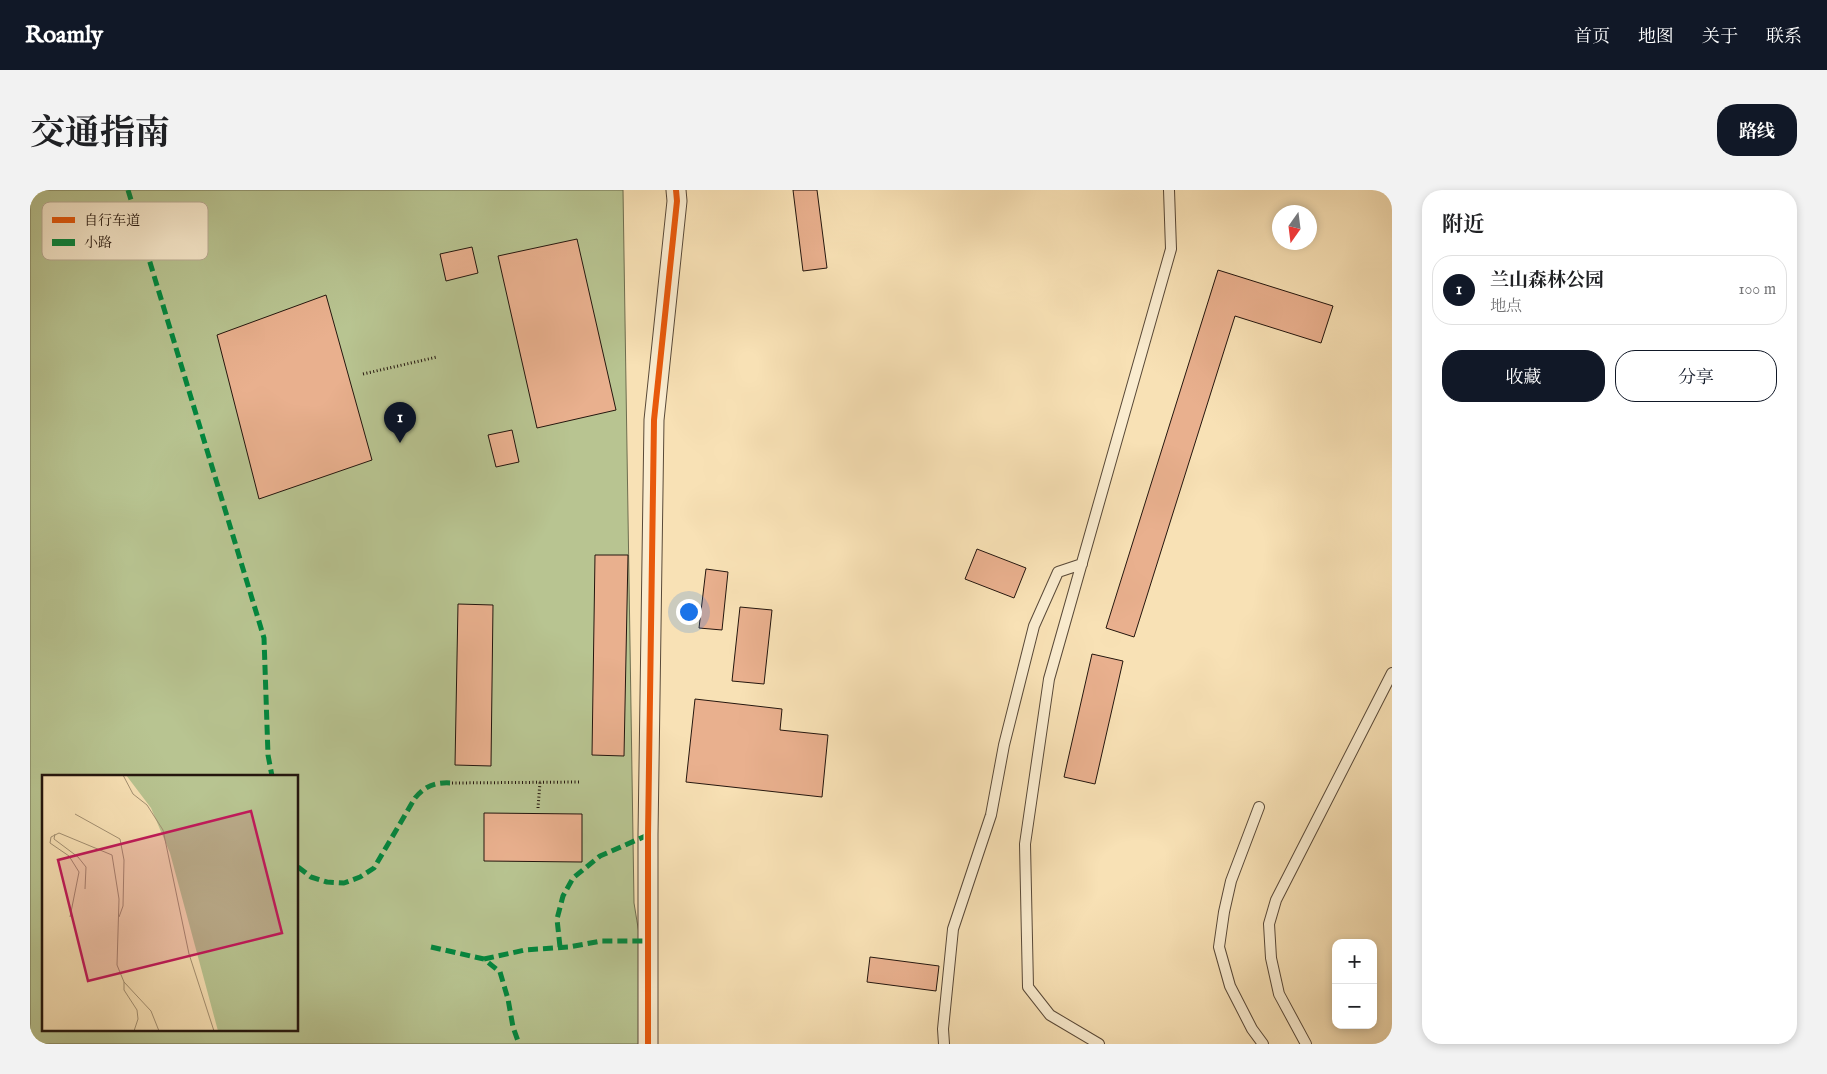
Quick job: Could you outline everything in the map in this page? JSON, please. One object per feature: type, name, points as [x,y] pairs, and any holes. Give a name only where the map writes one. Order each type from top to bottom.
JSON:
[{"type":"street","points":[[648,1044],[648,835],[654,420],[677,201],[676,190]]},
{"type":"lane","points":[[1099,1044],[1050,1015],[1028,987],[1025,844],[1049,679],[1172,249],[1169,190]]},
{"type":"lane","points":[[944,1044],[942,1029],[953,929],[991,815],[1004,745],[1034,626],[1058,572],[1082,564]]},
{"type":"lane","points":[[1306,1044],[1279,994],[1271,958],[1270,924],[1276,900],[1392,674]]},
{"type":"lane","points":[[1259,807],[1231,881],[1219,947],[1230,986],[1252,1030],[1263,1044]]},
{"type":"path","points":[[363,374],[437,357]]},
{"type":"path","points":[[538,808],[540,782]]},
{"type":"path","points":[[452,783],[580,782]]},
{"type":"green space","points":[[30,190],[623,190],[634,903],[657,1044],[30,1044]]},
{"type":"building","points":[[793,190],[817,190],[827,268],[803,271]]},
{"type":"building","points":[[577,239],[616,410],[537,428],[498,256]]},
{"type":"building","points":[[472,247],[478,273],[446,281],[440,254]]},
{"type":"building","points":[[1218,270],[1333,306],[1321,343],[1235,316],[1134,637],[1106,628]]},
{"type":"building","points":[[326,295],[372,460],[259,499],[217,335]]},
{"type":"building","points":[[512,430],[519,462],[496,467],[488,435]]},
{"type":"building","points":[[977,549],[1026,568],[1014,598],[965,579]]},
{"type":"building","points":[[595,555],[628,555],[624,756],[592,755]]},
{"type":"building","points":[[706,569],[728,572],[722,630],[699,628]]},
{"type":"building","points":[[458,604],[493,605],[491,766],[455,765]]},
{"type":"building","points":[[740,607],[772,610],[764,684],[732,681]]},
{"type":"building","points":[[1092,654],[1123,661],[1095,784],[1064,777]]},
{"type":"building","points":[[695,699],[782,709],[780,730],[828,735],[822,797],[686,782]]},
{"type":"building","points":[[484,813],[582,814],[582,862],[484,861]]},
{"type":"building","points":[[870,957],[939,966],[936,991],[867,982]]},
{"type":"marked path","points":[[128,190],[132,202]]},
{"type":"marked path","points":[[149,260],[264,638],[268,755],[272,775]]},
{"type":"marked path","points":[[299,868],[311,877],[327,882],[344,883],[360,877],[374,868],[415,798],[432,785],[452,783]]},
{"type":"marked path","points":[[560,947],[557,919],[563,896],[573,878],[600,856],[648,835]]},
{"type":"marked path","points":[[484,959],[525,950],[569,947],[601,941],[648,941]]},
{"type":"marked path","points":[[431,947],[484,959],[500,972],[519,1044]]},
{"type":"cycle path","points":[[648,1044],[648,835],[654,420],[677,201],[676,190]]},
{"type":"place","name":"兰山森林公园","points":[[400,443]]}]
